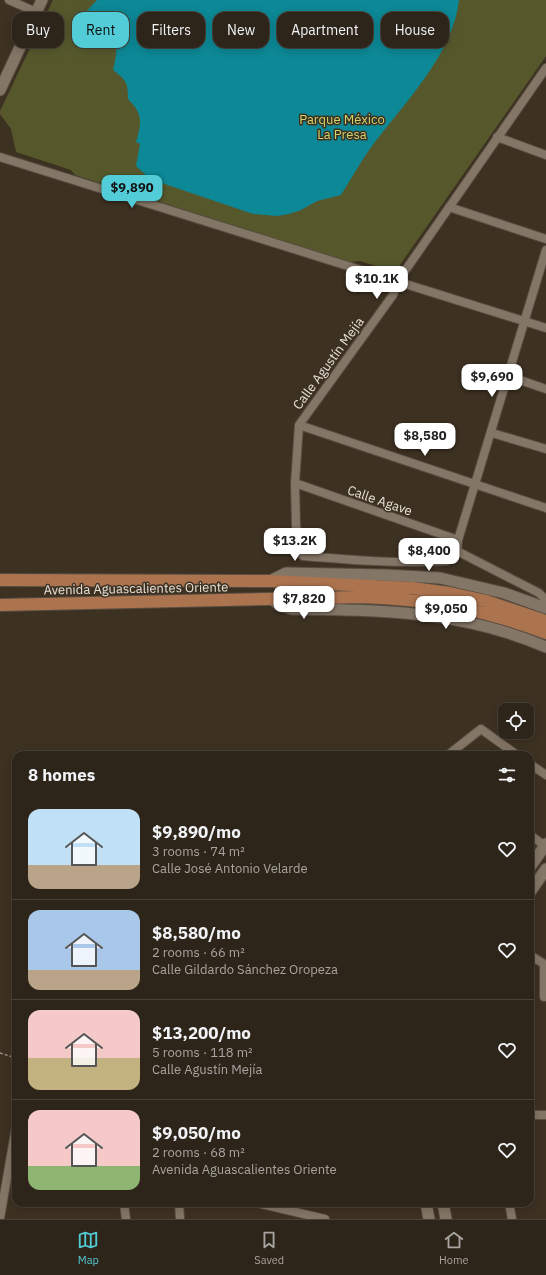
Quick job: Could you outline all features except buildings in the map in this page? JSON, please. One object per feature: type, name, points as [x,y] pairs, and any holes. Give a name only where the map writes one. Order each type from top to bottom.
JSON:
[{"type":"main road","points":[[36,12],[42,0]]},
{"type":"main road","points":[[0,90],[19,48]]},
{"type":"main road","name":"Avenida Aguascalientes Oriente","points":[[270,581],[286,573],[385,575],[440,578],[504,593],[546,608]]},
{"type":"main road","name":"Avenida Aguascalientes Oriente","points":[[0,580],[270,581],[412,588],[486,602],[546,621]]},
{"type":"main road","name":"Avenida Aguascalientes Oriente","points":[[0,605],[361,597],[404,598],[484,611],[546,633]]},
{"type":"main road","name":"Avenida Aguascalientes Oriente","points":[[272,599],[279,605],[292,609],[378,610],[432,615],[492,629],[546,647]]},
{"type":"main road","points":[[534,861],[545,845]]},
{"type":"main road","points":[[534,886],[546,869]]},
{"type":"main road","points":[[427,1207],[429,1219]]},
{"type":"main road","points":[[444,1207],[446,1219]]},
{"type":"street","points":[[9,0],[36,12]]},
{"type":"street","name":"Calle Agustín Mejía","points":[[457,551],[447,561],[423,562],[375,562],[303,556],[296,526],[295,483],[299,425],[393,295],[398,281],[497,137],[543,76],[546,68]]},
{"type":"street","points":[[497,137],[546,155]]},
{"type":"street","points":[[0,157],[546,328]]},
{"type":"street","points":[[449,207],[546,239]]},
{"type":"street","points":[[545,255],[492,433],[458,540],[457,551],[539,593],[546,600]]},
{"type":"street","points":[[508,376],[546,389]]},
{"type":"street","points":[[299,425],[546,508]]},
{"type":"street","points":[[492,433],[546,449]]},
{"type":"street","name":"Calle Agave","points":[[295,483],[458,540]]},
{"type":"street","points":[[453,751],[481,729],[511,751]]},
{"type":"street","points":[[534,767],[546,775]]},
{"type":"street","points":[[534,838],[545,845]]},
{"type":"street","points":[[534,957],[545,964],[544,996]]},
{"type":"street","points":[[534,1115],[546,1115]]},
{"type":"street","points":[[0,1218],[12,1150]]},
{"type":"street","points":[[124,1207],[126,1219]]},
{"type":"street","points":[[179,1207],[180,1219]]},
{"type":"street","points":[[273,1207],[325,1219]]},
{"type":"street","points":[[296,1207],[297,1213]]},
{"type":"street","points":[[510,1207],[512,1219]]},
{"type":"path","points":[[0,1053],[12,1057]]},
{"type":"green space","name":"Parque México La Presa","points":[[53,0],[546,0],[546,56],[395,272],[360,261],[349,262],[75,175],[71,170],[16,152],[11,129],[0,114],[0,111],[30,48],[64,48],[64,12],[47,12]]},
{"type":"water","points":[[97,0],[459,0],[455,20],[449,35],[449,12],[381,12],[381,48],[443,48],[425,78],[368,152],[341,195],[317,201],[301,210],[289,214],[277,216],[253,214],[150,179],[136,166],[140,144],[136,142],[140,124],[139,114],[128,99],[127,85],[121,76],[113,70],[116,58],[116,48],[129,48],[129,12],[86,12]]}]
